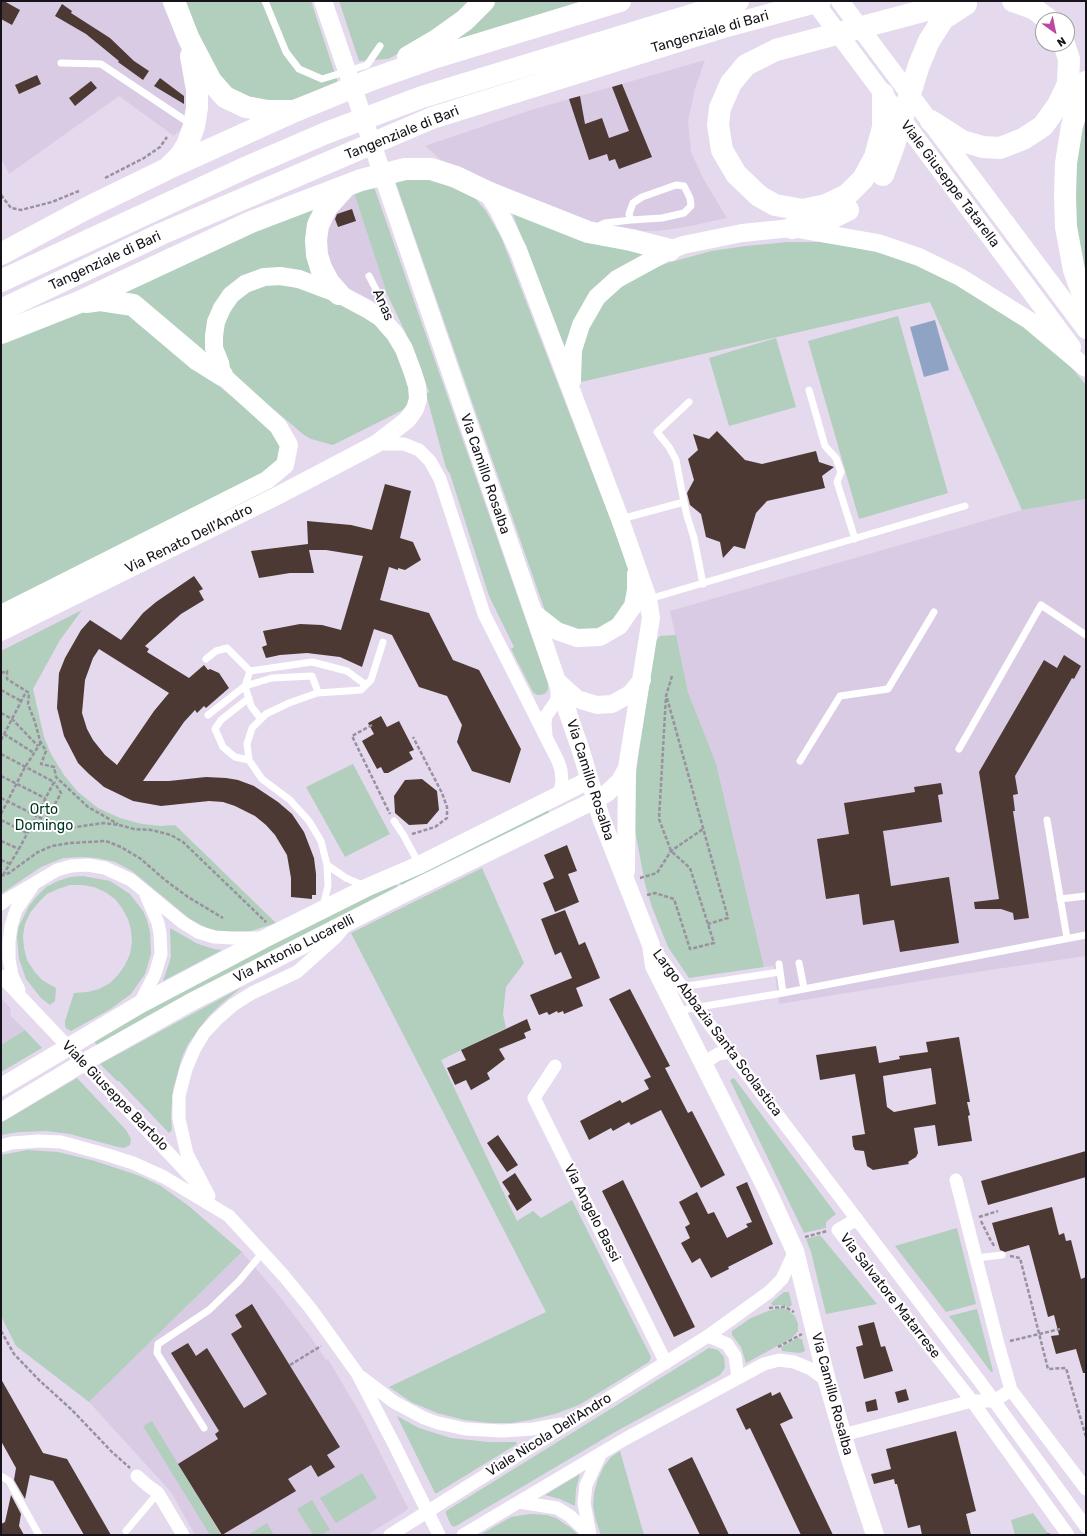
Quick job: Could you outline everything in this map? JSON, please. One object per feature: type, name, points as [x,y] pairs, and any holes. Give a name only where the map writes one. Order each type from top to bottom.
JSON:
[{"type":"highway","points":[[174,1],[188,37],[211,81],[225,97],[246,107],[268,111],[295,111]]},
{"type":"highway","points":[[373,79],[437,40],[464,20],[484,1]]},
{"type":"highway","points":[[1,254],[87,208],[169,168],[295,111],[373,79],[430,59],[620,1]]},
{"type":"highway","name":"Tangenziale di Bari","points":[[1,281],[247,167],[326,133],[422,97],[738,1]]},
{"type":"highway","name":"Tangenziale di Bari","points":[[1,310],[161,234],[432,118],[720,28],[820,1]]},
{"type":"highway","points":[[883,94],[883,127],[875,156],[864,179],[847,195],[826,205],[803,210],[775,205],[758,196],[736,174],[722,150],[718,125],[720,108],[731,83],[746,65],[776,50],[960,1]]},
{"type":"highway","points":[[792,228],[815,224],[857,206],[875,188],[885,171],[919,65],[929,41],[943,19],[970,1]]},
{"type":"highway","points":[[1013,1],[1033,8],[1038,12]]},
{"type":"highway","points":[[169,168],[181,155],[188,142],[194,126],[197,108],[197,90],[188,37]]},
{"type":"highway","points":[[931,121],[962,141],[983,147],[1000,148],[1023,139],[1043,126],[1058,105],[1068,84],[1069,59],[1067,52]]},
{"type":"highway","points":[[1086,82],[1072,126],[1066,163],[1064,196],[1066,227],[1074,270],[1086,302]]},
{"type":"highway","points":[[1,333],[77,304],[251,222],[361,180],[404,169],[431,170],[456,177],[487,192],[588,232],[631,240],[670,250]]},
{"type":"highway","points":[[339,294],[329,283],[321,268],[317,255],[316,240],[318,224],[327,207],[346,186]]},
{"type":"highway","points":[[77,304],[100,300],[133,305],[198,360],[222,375]]},
{"type":"street","name":"Via Camillo Rosalba","points":[[323,1],[581,751],[595,800],[651,945]]},
{"type":"street","name":"Viale Giuseppe Tatarella","points":[[814,1],[1086,367]]},
{"type":"street","name":"Viale Giuseppe Tatarella","points":[[840,1],[1086,330]]},
{"type":"street","points":[[487,192],[499,211],[518,250],[572,390],[648,599],[651,618],[627,768],[626,882]]},
{"type":"street","points":[[572,390],[573,350],[581,325],[597,297],[617,280],[670,250],[683,245],[742,233],[792,228],[878,243],[919,257],[960,277],[1030,321],[1086,367]]},
{"type":"street","name":"Via Renato Dell'Andro","points":[[1,614],[267,480],[285,465],[289,445],[278,426],[222,375],[220,363],[214,348],[216,322],[222,308],[231,295],[245,284],[264,277],[280,276],[299,279],[339,294],[372,312],[381,318],[395,334],[404,349],[413,373],[417,386],[418,399],[416,409],[407,420],[376,444],[277,496],[1,632]]},
{"type":"street","points":[[376,444],[404,444],[419,450],[430,461],[440,479],[484,614],[558,761],[561,770],[562,782],[554,797],[559,817]]},
{"type":"street","points":[[534,613],[557,631],[577,638],[600,637],[619,626],[632,606],[636,590],[636,565]]},
{"type":"street","points":[[557,682],[577,700],[597,705],[612,704],[630,694],[642,680]]},
{"type":"street","points":[[546,738],[546,716],[557,700],[557,682]]},
{"type":"street","name":"Via Antonio Lucarelli","points":[[1,1112],[79,1065],[191,1002],[348,922],[595,800],[607,793],[620,781],[627,768]]},
{"type":"street","name":"Via Antonio Lucarelli","points":[[1,1087],[139,1004],[368,887],[419,865],[589,780]]},
{"type":"street","points":[[3,902],[57,870],[71,866],[88,865],[105,868],[131,880],[182,922],[198,932],[214,937],[232,938],[272,935]]},
{"type":"street","points":[[1,928],[16,910],[34,883]]},
{"type":"street","points":[[139,1004],[156,974],[161,954],[158,923],[144,892]]},
{"type":"street","points":[[16,910],[11,926],[9,959],[12,976],[25,1002]]},
{"type":"street","points":[[210,1196],[187,1154],[180,1120],[179,1096],[186,1069],[194,1050],[204,1033],[233,1005],[252,993],[297,972],[335,938],[348,922]]},
{"type":"street","name":"Largo Abbazia Santa Scolastica","points":[[651,945],[654,966],[676,991],[697,1007],[857,1219]]},
{"type":"street","name":"Viale Giuseppe Bartolo","points":[[1,976],[229,1216]]},
{"type":"street","name":"Largo Abbazia Santa Scolastica","points":[[676,991],[679,1015],[769,1194],[799,1244]]},
{"type":"street","points":[[704,1063],[718,1054],[730,1052]]},
{"type":"street","name":"Via Angelo Bassi","points":[[555,1066],[534,1098],[666,1363]]},
{"type":"street","points":[[1,1146],[12,1143],[39,1141],[61,1142],[100,1152],[133,1163],[164,1177],[229,1216],[264,1252],[311,1309],[357,1373],[439,1535]]},
{"type":"street","points":[[956,1180],[1011,1390],[1086,1490],[1065,1499],[1051,1509]]},
{"type":"street","name":"Via Salvatore Matarrese","points":[[1068,1535],[1051,1509],[972,1401],[838,1230],[857,1219],[994,1401],[1086,1527]]},
{"type":"street","name":"Via Camillo Rosalba","points":[[799,1244],[827,1380],[875,1535]]},
{"type":"street","name":"Viale Nicola Dell'Andro","points":[[390,1535],[568,1422],[708,1336],[769,1292],[782,1279],[799,1244]]},
{"type":"street","points":[[708,1336],[727,1344],[735,1356],[738,1378]]},
{"type":"street","points":[[463,1535],[601,1453],[764,1364],[779,1360],[794,1362],[810,1369],[827,1380]]},
{"type":"street","points":[[357,1373],[394,1402],[424,1418],[438,1423],[466,1429],[502,1431],[533,1429],[568,1422]]},
{"type":"street","points":[[843,1435],[972,1401],[994,1401],[1011,1390]]},
{"type":"street","points":[[590,1534],[584,1503],[586,1485],[601,1453]]},
{"type":"street","points":[[137,1476],[143,1488],[158,1493],[182,1535]]},
{"type":"street","points":[[519,1502],[557,1508],[570,1516],[590,1534]]},
{"type":"lane","points":[[265,1],[286,52],[299,69],[322,79],[367,65],[380,46]]},
{"type":"lane","points":[[61,63],[101,64],[194,126]]},
{"type":"lane","points":[[588,232],[604,223],[662,218],[684,213],[691,206],[690,198],[684,186],[676,185],[642,197],[633,203],[629,214],[631,220]]},
{"type":"lane","name":"Anas","points":[[369,276],[387,311],[395,334]]},
{"type":"lane","points":[[808,390],[825,446],[836,458],[841,472],[837,482],[854,539]]},
{"type":"lane","points":[[689,402],[657,432],[670,447],[676,460],[703,584]]},
{"type":"lane","points":[[620,519],[684,502]]},
{"type":"lane","points":[[648,599],[966,506]]},
{"type":"lane","points":[[959,749],[1041,606],[1086,635]]},
{"type":"lane","points":[[800,761],[840,696],[888,689],[934,612]]},
{"type":"lane","points":[[322,910],[328,886],[327,865],[321,841],[309,821],[290,800],[262,779],[249,760],[247,744],[252,728],[266,714],[289,703],[318,692],[361,690],[371,680],[382,642]]},
{"type":"lane","points":[[206,659],[216,651],[227,648],[250,671]]},
{"type":"lane","points":[[250,671],[312,662],[347,671],[366,685]]},
{"type":"lane","points":[[250,671],[245,686],[251,706],[261,719]]},
{"type":"lane","points":[[208,715],[245,686],[272,678],[312,676],[318,692]]},
{"type":"lane","points":[[249,698],[221,720],[215,729],[223,747],[235,757],[249,760]]},
{"type":"lane","points":[[1047,820],[1067,938]]},
{"type":"lane","points":[[394,821],[404,836],[419,865]]},
{"type":"lane","points":[[327,865],[346,878],[368,887]]},
{"type":"lane","points":[[1060,899],[1086,896]]},
{"type":"lane","points":[[679,1015],[687,1009],[697,1007],[783,993],[1086,935]]},
{"type":"lane","points":[[800,963],[804,988]]},
{"type":"lane","points":[[676,991],[780,968],[783,993]]},
{"type":"lane","points":[[204,1428],[157,1353],[158,1344],[209,1310],[239,1281],[264,1252]]},
{"type":"lane","points":[[976,1258],[1002,1255]]},
{"type":"lane","points":[[1,1476],[9,1481],[39,1535]]},
{"type":"lane","points":[[126,1531],[158,1493]]},
{"type":"path","points":[[99,182],[144,158],[160,147],[167,137]]},
{"type":"path","points":[[1,194],[11,208],[21,210],[52,202],[86,189]]},
{"type":"path","points":[[1,673],[7,671],[7,679],[29,693],[28,704],[40,741],[46,751],[41,764],[54,767],[56,777],[88,807],[119,825]]},
{"type":"path","points":[[633,899],[655,893],[674,899],[690,949],[714,943],[690,868],[671,851],[659,820],[666,696],[672,676]]},
{"type":"path","points":[[1,690],[21,701]]},
{"type":"path","points":[[1,740],[26,692]]},
{"type":"path","points":[[666,696],[728,918],[708,924]]},
{"type":"path","points":[[1,713],[12,719],[38,746]]},
{"type":"path","points":[[372,725],[352,736],[394,821]]},
{"type":"path","points":[[4,734],[34,753]]},
{"type":"path","points":[[404,836],[435,826],[447,818],[447,807],[442,793],[413,737]]},
{"type":"path","points":[[1,814],[40,741]]},
{"type":"path","points":[[1,754],[54,782],[61,792],[46,820]]},
{"type":"path","points":[[1,776],[45,798]]},
{"type":"path","points":[[3,875],[19,849],[54,782]]},
{"type":"path","points":[[1,798],[63,829],[102,823],[171,834],[183,842],[272,935]]},
{"type":"path","points":[[1,820],[27,833]]},
{"type":"path","points":[[626,882],[657,873],[671,851],[703,829]]},
{"type":"path","points":[[1,841],[19,849]]},
{"type":"path","points":[[1,860],[10,864]]},
{"type":"path","points":[[998,1211],[978,1216],[991,1241],[1002,1255],[1020,1258],[1048,1369],[1066,1368],[1086,1437]]},
{"type":"path","points":[[799,1244],[828,1231]]},
{"type":"path","points":[[769,1303],[765,1308],[785,1307],[796,1313],[795,1306]]},
{"type":"path","points":[[998,1344],[1060,1329]]},
{"type":"path","points":[[1,1330],[14,1354],[137,1476]]},
{"type":"path","points":[[776,1348],[802,1334]]},
{"type":"path","points":[[290,1365],[320,1346]]},
{"type":"shaded area","points":[[1,1],[161,1],[179,43],[189,82],[187,123],[174,136],[119,96],[9,174],[1,159]]},
{"type":"shaded area","points":[[705,60],[695,89],[688,121],[691,152],[704,180],[727,218],[681,228],[656,231],[631,231],[604,227],[551,207],[441,160],[425,146],[531,110]]},
{"type":"shaded area","points":[[354,193],[387,294],[373,301],[342,283],[327,258],[326,236],[335,211]]},
{"type":"shaded area","points":[[1086,499],[1086,956],[779,1004],[774,966],[764,967],[716,763],[688,692],[670,611],[1022,510]]},
{"type":"shaded area","points":[[1,998],[11,1009],[10,1015],[25,1030],[1,1045]]},
{"type":"shaded area","points":[[242,1252],[280,1297],[310,1336],[326,1360],[328,1359],[361,1415],[408,1508],[367,1535],[195,1535],[171,1492],[89,1402]]},
{"type":"green space","points":[[184,1],[311,1],[338,83],[283,103],[259,105],[219,82]]},
{"type":"green space","points":[[339,1],[476,1],[428,38],[388,59],[359,61]]},
{"type":"green space","points":[[493,1],[586,1],[442,46]]},
{"type":"green space","points":[[1086,105],[1086,290],[1082,279],[1071,179]]},
{"type":"green space","points":[[394,178],[439,179],[475,198],[486,211],[501,237],[627,562],[631,576],[626,609],[603,629],[571,631],[545,611]]},
{"type":"green space","points":[[373,184],[548,683],[546,693],[541,695],[537,695],[533,692],[511,649],[514,647],[489,596],[450,474],[446,468],[426,394],[429,392],[411,344],[387,294],[354,193]]},
{"type":"green space","points":[[324,200],[318,277],[231,286],[211,363],[113,292]]},
{"type":"green space","points":[[511,210],[650,252],[623,269],[566,350]]},
{"type":"green space","points":[[788,242],[822,242],[885,254],[922,265],[1019,319],[1071,367],[1086,385],[1086,499],[1022,510],[930,302],[581,382],[578,371],[581,344],[605,296],[642,272],[668,263],[711,251]]},
{"type":"green space","points":[[287,283],[352,308],[376,323],[392,343],[403,369],[410,393],[411,406],[333,445],[311,439],[304,435],[239,380],[231,371],[222,354],[223,325],[236,300],[255,287]]},
{"type":"green space","points":[[100,305],[132,313],[269,428],[281,446],[282,455],[272,470],[1,605],[1,342]]},
{"type":"green space","points":[[898,316],[948,493],[859,519],[808,341]]},
{"type":"green space","points":[[776,338],[796,407],[729,426],[709,358]]},
{"type":"green space","name":"Orto Domingo","points":[[82,610],[60,640],[33,689],[44,737],[51,754],[64,775],[78,792],[98,808],[120,818],[142,824],[160,826],[175,825],[276,923],[248,932],[227,933],[207,928],[190,919],[132,871],[115,862],[97,858],[63,858],[41,867],[1,894],[1,651]]},
{"type":"green space","points":[[676,635],[688,692],[716,763],[764,967],[689,978],[668,947],[652,907],[645,884],[635,830],[635,784],[639,749],[656,641],[660,636]]},
{"type":"green space","points":[[353,764],[390,834],[345,857],[306,787]]},
{"type":"green space","points":[[548,809],[549,813],[402,887],[399,881]]},
{"type":"green space","points":[[482,868],[524,963],[506,987],[503,1014],[506,1028],[441,1060],[517,1221],[533,1211],[541,1218],[572,1200],[651,1357],[649,1362],[579,1405],[555,1414],[512,1423],[490,1423],[464,1420],[437,1413],[411,1402],[389,1387],[546,1312],[351,933]]},
{"type":"green space","points":[[83,876],[110,881],[130,894],[143,911],[147,920],[150,932],[151,954],[145,974],[131,994],[109,1010],[71,1031],[65,1026],[65,1021],[74,993],[88,992],[99,989],[110,983],[125,965],[130,954],[132,942],[131,930],[128,919],[122,908],[115,899],[94,887],[70,885],[47,894],[30,913],[25,924],[23,936],[24,948],[27,960],[34,971],[42,980],[56,988],[55,1001],[50,1005],[41,998],[26,979],[19,959],[17,937],[19,926],[29,906],[46,887],[70,877]]},
{"type":"green space","points":[[395,882],[399,889],[97,1046],[93,1039],[153,1005]]},
{"type":"green space","points":[[170,928],[198,944],[222,950],[163,981],[171,957]]},
{"type":"green space","points":[[242,987],[208,1017],[188,1044],[182,1057],[173,1090],[171,1115],[172,1130],[169,1133],[119,1081],[117,1081],[100,1064]]},
{"type":"green space","points":[[25,1030],[42,1048],[1,1072],[1,1045]]},
{"type":"green space","points":[[77,1078],[126,1130],[131,1139],[130,1145],[124,1148],[118,1147],[70,1134],[46,1131],[19,1132],[1,1135],[1,1123]]},
{"type":"green space","points":[[734,1078],[836,1214],[826,1222],[826,1228],[804,1233],[730,1080]]},
{"type":"green space","points":[[27,1150],[58,1152],[95,1161],[140,1176],[161,1186],[190,1207],[242,1252],[89,1402],[16,1346],[1,1316],[1,1155]]},
{"type":"green space","points":[[957,1228],[976,1304],[946,1312],[895,1246]]},
{"type":"green space","points":[[820,1235],[877,1304],[826,1314],[811,1252],[806,1239]]},
{"type":"green space","points":[[784,1292],[789,1292],[792,1305],[789,1307],[780,1305],[773,1306],[771,1303]]},
{"type":"green space","points":[[780,1308],[788,1310],[795,1316],[798,1324],[798,1331],[792,1338],[746,1363],[741,1347],[732,1335],[732,1331],[751,1318]]},
{"type":"green space","points":[[977,1309],[993,1371],[991,1372],[949,1316]]},
{"type":"green space","points":[[798,1338],[802,1339],[805,1351],[800,1353],[782,1351],[781,1347]]},
{"type":"green space","points":[[709,1348],[718,1350],[724,1357],[725,1368],[720,1375],[615,1432],[456,1526],[454,1527],[451,1525],[446,1511]]},
{"type":"green space","points":[[397,1416],[419,1428],[451,1438],[488,1442],[516,1442],[517,1444],[435,1493]]},
{"type":"green space","points":[[152,1421],[221,1535],[210,1535],[143,1426]]},
{"type":"green space","points":[[620,1451],[644,1535],[601,1535],[596,1521],[593,1506],[594,1493],[598,1479],[604,1466],[611,1457]]},
{"type":"green space","points":[[362,1473],[377,1498],[336,1523],[320,1498]]},
{"type":"green space","points":[[580,1474],[576,1489],[575,1506],[560,1499],[545,1495]]},
{"type":"green space","points":[[312,1500],[330,1530],[321,1535],[313,1535],[297,1509]]},
{"type":"green space","points":[[1033,1513],[1049,1535],[1015,1535],[1011,1520]]},
{"type":"green space","points":[[530,1514],[547,1515],[556,1518],[571,1528],[578,1535],[480,1535],[511,1517]]},
{"type":"green space","points":[[267,1523],[274,1535],[248,1535]]},
{"type":"water","points":[[935,320],[949,370],[924,377],[910,327]]},
{"type":"building","points":[[1,1],[4,1],[20,10],[12,25],[1,19]]},
{"type":"building","points":[[62,4],[72,11],[71,13],[110,38],[134,61],[149,71],[143,80],[118,62],[119,61],[86,34],[55,16]]},
{"type":"building","points":[[37,75],[41,84],[19,94],[15,85]]},
{"type":"building","points":[[160,78],[184,96],[184,104],[154,86]]},
{"type":"building","points":[[91,81],[97,88],[75,106],[69,98]]},
{"type":"building","points":[[622,84],[652,157],[619,169],[615,159],[609,161],[607,154],[589,160],[569,99],[580,96],[585,124],[602,118],[609,138],[629,131],[612,87]]},
{"type":"building","points":[[352,209],[356,221],[338,227],[335,219],[337,214]]},
{"type":"building","points":[[717,431],[745,460],[762,464],[816,451],[819,462],[834,467],[822,476],[825,488],[767,501],[756,513],[745,549],[734,546],[723,558],[720,542],[706,537],[701,514],[690,505],[687,493],[694,480],[688,459],[698,450],[693,434],[709,439]]},
{"type":"building","points":[[385,484],[411,491],[400,538],[413,542],[421,560],[405,570],[398,568],[398,570],[389,567],[380,600],[429,613],[453,660],[479,670],[521,749],[510,783],[472,771],[457,742],[462,725],[447,696],[419,687],[392,635],[374,629],[362,667],[340,657],[307,653],[280,655],[266,658],[262,647],[267,645],[263,631],[300,624],[322,625],[341,630],[363,556],[326,550],[309,550],[314,573],[290,573],[259,578],[251,551],[308,544],[307,521],[351,525],[372,530]]},
{"type":"building","points":[[194,576],[203,589],[199,591],[204,600],[181,614],[145,646],[149,649],[147,652],[189,678],[204,665],[208,670],[210,669],[219,673],[229,688],[206,708],[204,706],[197,713],[195,710],[184,722],[143,781],[169,781],[206,777],[226,778],[238,780],[254,786],[278,802],[292,814],[304,832],[314,858],[316,895],[312,895],[312,899],[291,897],[291,878],[287,855],[275,835],[255,816],[223,802],[209,801],[161,806],[133,801],[104,787],[78,763],[64,736],[57,708],[59,673],[65,658],[81,630],[90,620],[121,640],[143,613],[156,602]],"holes":[[[99,649],[169,693],[154,711],[117,765],[105,755],[93,740],[87,729],[82,713],[85,680],[93,658]]]},
{"type":"building","points":[[1064,655],[1081,666],[1074,679],[1072,678],[1015,776],[1018,794],[1013,795],[1015,811],[1013,811],[1029,918],[1014,920],[1013,913],[1001,909],[975,909],[974,902],[999,899],[979,772],[1044,660],[1057,668]]},
{"type":"building","points":[[381,716],[387,727],[399,721],[414,750],[409,752],[413,759],[388,773],[384,773],[381,767],[377,769],[362,741],[374,734],[368,723]]},
{"type":"building","points":[[422,779],[437,791],[439,810],[427,824],[409,825],[395,813],[394,796],[405,780]]},
{"type":"building","points":[[941,783],[943,794],[938,795],[942,822],[883,831],[891,886],[949,877],[959,943],[900,952],[894,920],[863,925],[859,894],[826,899],[817,839],[849,834],[844,803],[915,792],[914,787]]},
{"type":"building","points":[[567,845],[577,871],[568,874],[579,902],[555,912],[543,883],[554,878],[544,855]]},
{"type":"building","points":[[565,910],[579,945],[585,942],[600,978],[576,988],[583,1006],[564,1014],[563,1011],[558,1013],[557,1011],[549,1015],[547,1012],[539,1015],[530,995],[572,978],[561,952],[555,955],[541,919]]},
{"type":"building","points":[[630,989],[670,1066],[665,1068],[688,1113],[692,1111],[725,1175],[701,1188],[661,1110],[631,1125],[629,1122],[613,1131],[611,1128],[589,1140],[580,1121],[620,1100],[622,1103],[649,1089],[644,1080],[651,1077],[609,999]]},
{"type":"building","points":[[527,1019],[531,1030],[524,1033],[526,1038],[499,1049],[505,1059],[487,1073],[490,1079],[471,1090],[466,1080],[455,1085],[447,1068],[466,1060],[461,1050]]},
{"type":"building","points":[[959,1037],[970,1102],[967,1102],[970,1115],[968,1116],[972,1141],[938,1146],[935,1125],[914,1128],[918,1153],[916,1157],[908,1162],[909,1164],[873,1170],[867,1166],[864,1151],[855,1150],[853,1146],[852,1136],[865,1134],[855,1074],[820,1080],[816,1055],[876,1046],[879,1063],[900,1059],[899,1056],[928,1052],[926,1042]],"holes":[[[931,1068],[936,1104],[894,1112],[887,1107],[883,1076]]]},
{"type":"building","points":[[498,1135],[518,1165],[507,1172],[487,1143]]},
{"type":"building","points":[[1086,1151],[1086,1177],[988,1205],[981,1181]]},
{"type":"building","points":[[515,1173],[532,1200],[517,1211],[508,1196],[510,1194],[502,1182]]},
{"type":"building","points":[[623,1180],[695,1327],[674,1337],[602,1191]]},
{"type":"building","points":[[747,1182],[773,1244],[728,1267],[729,1269],[711,1278],[700,1258],[692,1263],[681,1243],[690,1238],[685,1227],[690,1224],[679,1202],[697,1192],[708,1214],[714,1212],[727,1238],[748,1227],[746,1224],[752,1222],[736,1187]]},
{"type":"building","points":[[1052,1207],[1059,1235],[1064,1233],[1066,1241],[1071,1240],[1081,1279],[1086,1277],[1086,1373],[1083,1373],[1076,1349],[1056,1354],[1051,1336],[1059,1335],[1054,1315],[1048,1317],[1029,1245],[1005,1252],[1000,1250],[992,1223]]},
{"type":"building","points":[[252,1304],[340,1447],[327,1455],[335,1467],[318,1477],[311,1465],[288,1479],[296,1491],[222,1535],[178,1464],[218,1439],[215,1434],[219,1431],[171,1353],[188,1343],[196,1356],[207,1348],[244,1408],[267,1394],[231,1334],[242,1327],[235,1315]]},
{"type":"building","points":[[874,1322],[881,1347],[885,1346],[893,1371],[864,1379],[856,1347],[863,1345],[858,1326]]},
{"type":"building","points":[[1,1379],[43,1453],[67,1459],[111,1535],[84,1535],[53,1481],[30,1475],[25,1499],[14,1480],[16,1468],[1,1441]]},
{"type":"building","points":[[906,1389],[909,1400],[898,1403],[895,1392]]},
{"type":"building","points":[[771,1392],[772,1396],[780,1392],[793,1418],[780,1424],[833,1535],[801,1535],[750,1428],[746,1430],[736,1409]]},
{"type":"building","points":[[876,1399],[878,1410],[867,1412],[865,1402]]},
{"type":"building","points":[[956,1431],[976,1511],[966,1514],[971,1535],[922,1535],[920,1525],[908,1528],[897,1484],[895,1484],[894,1479],[874,1484],[871,1474],[891,1469],[886,1449]]},
{"type":"building","points":[[692,1457],[729,1535],[700,1535],[668,1469]]},
{"type":"building","points":[[11,1495],[21,1514],[19,1526],[24,1535],[1,1535],[1,1524],[5,1522]]}]
